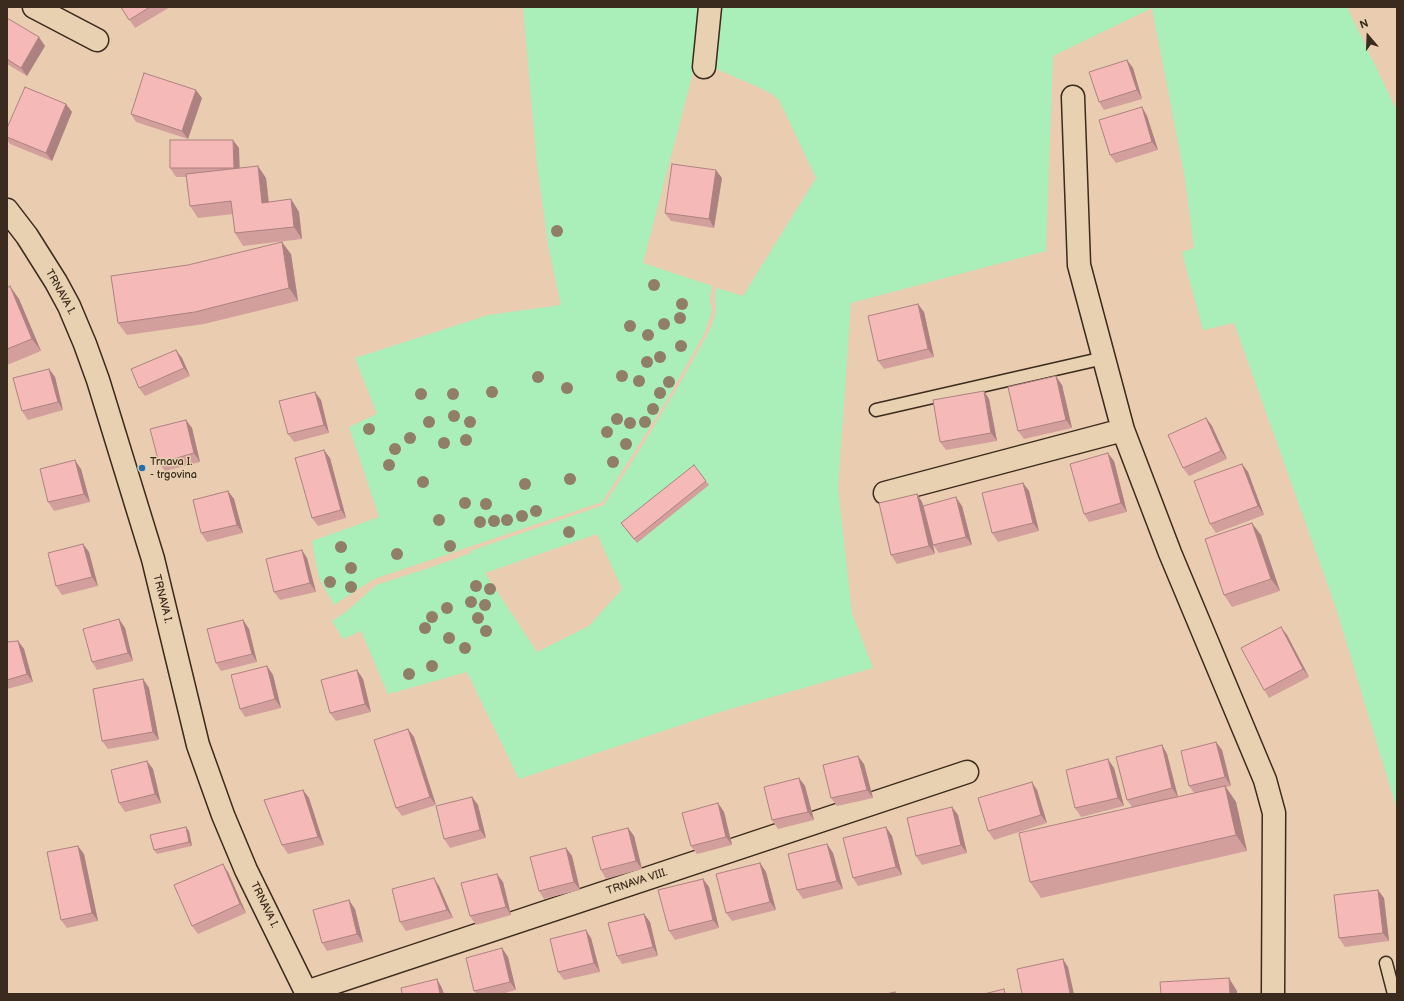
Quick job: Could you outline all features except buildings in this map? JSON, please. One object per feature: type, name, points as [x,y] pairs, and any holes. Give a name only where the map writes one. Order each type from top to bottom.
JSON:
[{"type":"street","points":[[34,7],[98,40]]},
{"type":"street","points":[[704,67],[710,7]]},
{"type":"street","points":[[1073,97],[1079,265],[1123,430],[1170,553],[1265,780],[1274,813],[1273,994]]},
{"type":"street","name":"TRNAVA I.","points":[[7,210],[28,236],[70,306],[85,344],[98,380],[153,559],[198,745],[223,816],[246,870],[307,993]]},
{"type":"street","points":[[885,493],[1123,430]]},
{"type":"street","name":"TRNAVA VIII.","points":[[307,993],[967,772]]},
{"type":"lane","points":[[876,410],[1104,358]]},
{"type":"lane","points":[[1386,963],[1394,994]]},
{"type":"green space","points":[[523,7],[701,7],[695,65],[643,263],[712,286],[710,298],[712,311],[704,334],[664,405],[602,502],[374,579],[334,605],[319,578],[312,541],[379,517],[349,427],[377,414],[355,358],[488,315],[561,305],[549,250],[537,165]]},
{"type":"green space","points":[[719,7],[1347,7],[1397,111],[1397,810],[1336,608],[1234,323],[1203,330],[1182,252],[1194,248],[1185,178],[1152,8],[1053,56],[1046,251],[851,303],[838,488],[852,613],[873,668],[720,712],[519,779],[467,672],[388,694],[361,631],[343,639],[332,621],[346,612],[376,585],[432,567],[471,553],[470,551],[604,505],[681,382],[711,328],[716,312],[715,294],[717,288],[743,296],[816,178],[779,100],[760,88],[712,67]],"holes":[[[597,534],[622,589],[589,626],[537,652],[485,573]]]},
{"type":"place","name":"Trnava I. - trgovina","points":[[142,468]]}]
